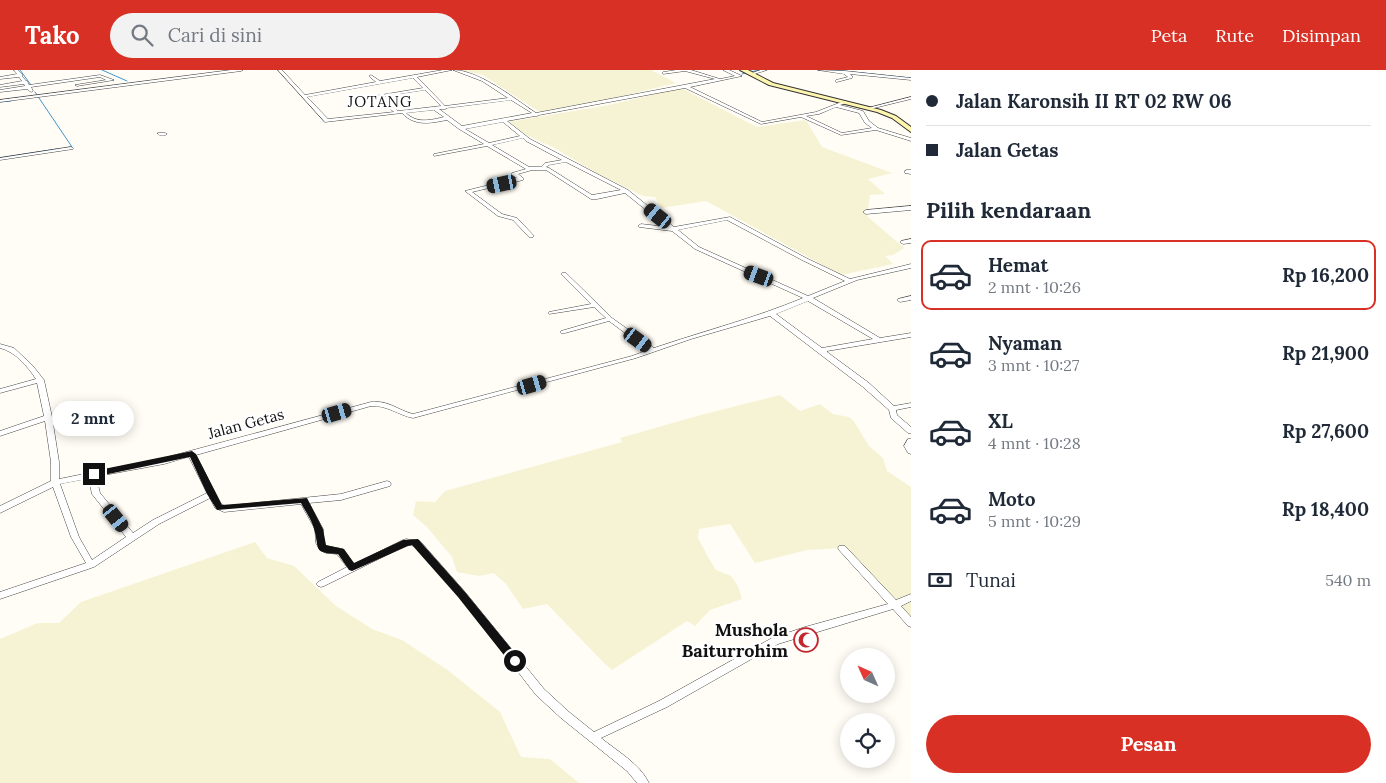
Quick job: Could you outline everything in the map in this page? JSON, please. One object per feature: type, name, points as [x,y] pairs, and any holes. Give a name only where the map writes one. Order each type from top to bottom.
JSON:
[{"type":"main road","points":[[747,72],[771,84],[840,104],[870,108],[894,117],[911,130]]},
{"type":"street","points":[[16,70],[30,89]]},
{"type":"street","points":[[0,91],[241,70]]},
{"type":"street","points":[[280,70],[327,121],[512,99]]},
{"type":"street","points":[[304,96],[450,70]]},
{"type":"street","points":[[455,70],[483,80],[537,115]]},
{"type":"street","points":[[664,73],[687,70],[708,78],[724,80]]},
{"type":"street","points":[[461,128],[740,76],[725,70]]},
{"type":"street","points":[[736,74],[765,70]]},
{"type":"street","points":[[820,70],[911,79]]},
{"type":"street","points":[[408,72],[445,108]]},
{"type":"street","points":[[837,81],[851,77],[845,72]]},
{"type":"street","points":[[0,78],[21,76]]},
{"type":"street","points":[[0,86],[30,89],[112,80],[103,76],[30,89],[0,101]]},
{"type":"street","points":[[371,76],[379,82]]},
{"type":"street","points":[[365,85],[409,120],[426,121],[448,118]]},
{"type":"street","points":[[685,86],[761,123],[802,116],[840,104],[860,112],[867,122],[876,129],[911,140]]},
{"type":"street","points":[[378,95],[425,89]]},
{"type":"street","points":[[870,108],[911,98]]},
{"type":"street","points":[[436,109],[486,144],[530,169]]},
{"type":"street","points":[[802,116],[839,134],[876,129]]},
{"type":"street","points":[[505,121],[522,137],[626,191],[672,229],[705,252],[808,298],[879,340]]},
{"type":"street","points":[[436,155],[522,137]]},
{"type":"street","points":[[0,159],[71,148]]},
{"type":"street","points":[[531,236],[516,220],[500,215],[468,191],[521,179],[514,174],[567,160]]},
{"type":"street","points":[[544,167],[594,198],[626,191]]},
{"type":"street","points":[[866,212],[911,208]]},
{"type":"street","points":[[641,226],[672,229],[728,218],[804,259],[850,281]]},
{"type":"street","points":[[903,242],[911,241]]},
{"type":"street","points":[[564,274],[610,319],[653,350],[771,313],[850,281],[911,266]]},
{"type":"street","points":[[900,300],[911,298]]},
{"type":"street","points":[[551,313],[594,305]]},
{"type":"street","points":[[771,313],[866,384],[892,409],[894,416],[911,432]]},
{"type":"street","points":[[563,332],[610,319]]},
{"type":"street","points":[[823,352],[825,349],[911,335]]},
{"type":"street","points":[[0,346],[12,349],[31,366],[40,380],[55,462],[55,482],[75,536],[91,565]]},
{"type":"street","name":"Jalan Getas","points":[[0,510],[55,482],[192,454],[380,402],[400,413],[413,416],[578,373],[653,350]]},
{"type":"street","points":[[0,391],[40,380]]},
{"type":"street","points":[[892,409],[911,405]]},
{"type":"street","points":[[0,434],[48,417]]},
{"type":"street","points":[[911,441],[908,446],[911,451]]},
{"type":"street","points":[[192,454],[211,494],[218,506],[224,509],[341,497],[387,484]]},
{"type":"street","points":[[94,474],[96,494],[131,537]]},
{"type":"street","points":[[0,596],[91,565],[162,518],[211,494]]},
{"type":"street","points":[[303,500],[319,529],[320,544],[326,550],[340,551],[352,568]]},
{"type":"street","points":[[321,584],[406,542],[412,541],[417,543],[462,594],[540,692],[565,715],[631,768],[644,783]]},
{"type":"street","points":[[842,548],[911,622]]},
{"type":"street","points":[[594,738],[663,704],[775,641],[895,605],[911,597]]},
{"type":"shaded area","points":[[459,70],[651,70],[676,83],[602,101],[541,113],[483,75]]},
{"type":"shaded area","points":[[681,88],[757,127],[806,120],[822,147],[892,173],[868,179],[885,194],[870,195],[867,216],[904,248],[893,255],[885,256],[893,264],[841,275],[706,201],[661,208],[655,197],[643,196],[595,172],[553,147],[526,135],[508,122],[609,105]]},
{"type":"shaded area","points":[[780,395],[800,411],[820,404],[833,414],[849,417],[853,420],[869,446],[883,458],[887,471],[911,487],[911,624],[842,548],[807,550],[755,563],[730,524],[699,529],[698,538],[716,570],[731,576],[738,586],[742,599],[710,610],[695,626],[687,621],[612,670],[547,604],[523,609],[506,584],[494,573],[479,576],[457,572],[452,557],[427,527],[413,515],[416,501],[435,502],[445,491],[622,442],[620,438]]},
{"type":"shaded area","points":[[255,542],[267,558],[294,566],[336,606],[372,629],[402,640],[449,671],[500,712],[521,757],[550,759],[579,783],[0,783],[0,639],[38,623],[59,623],[81,602]]},
{"type":"waterway","points":[[20,70],[31,85]]},
{"type":"waterway","points":[[102,70],[127,81]]},
{"type":"waterway","points":[[742,74],[759,70]]},
{"type":"waterway","points":[[834,70],[911,78]]},
{"type":"waterway","points":[[35,92],[72,147],[69,147]]},
{"type":"waterway","points":[[0,102],[11,101]]},
{"type":"waterway","points":[[0,158],[57,149]]},
{"type":"place","name":"Mushola Baiturrohim","points":[[806,640]]},
{"type":"district","name":"JOTANG","points":[[380,102]]},
{"type":"route","points":[[94,474],[143,466],[192,454],[211,494],[220,508],[227,509],[303,500],[319,529],[320,544],[326,550],[340,551],[352,568],[406,542],[415,542],[462,594],[474,612],[515,661]]}]
